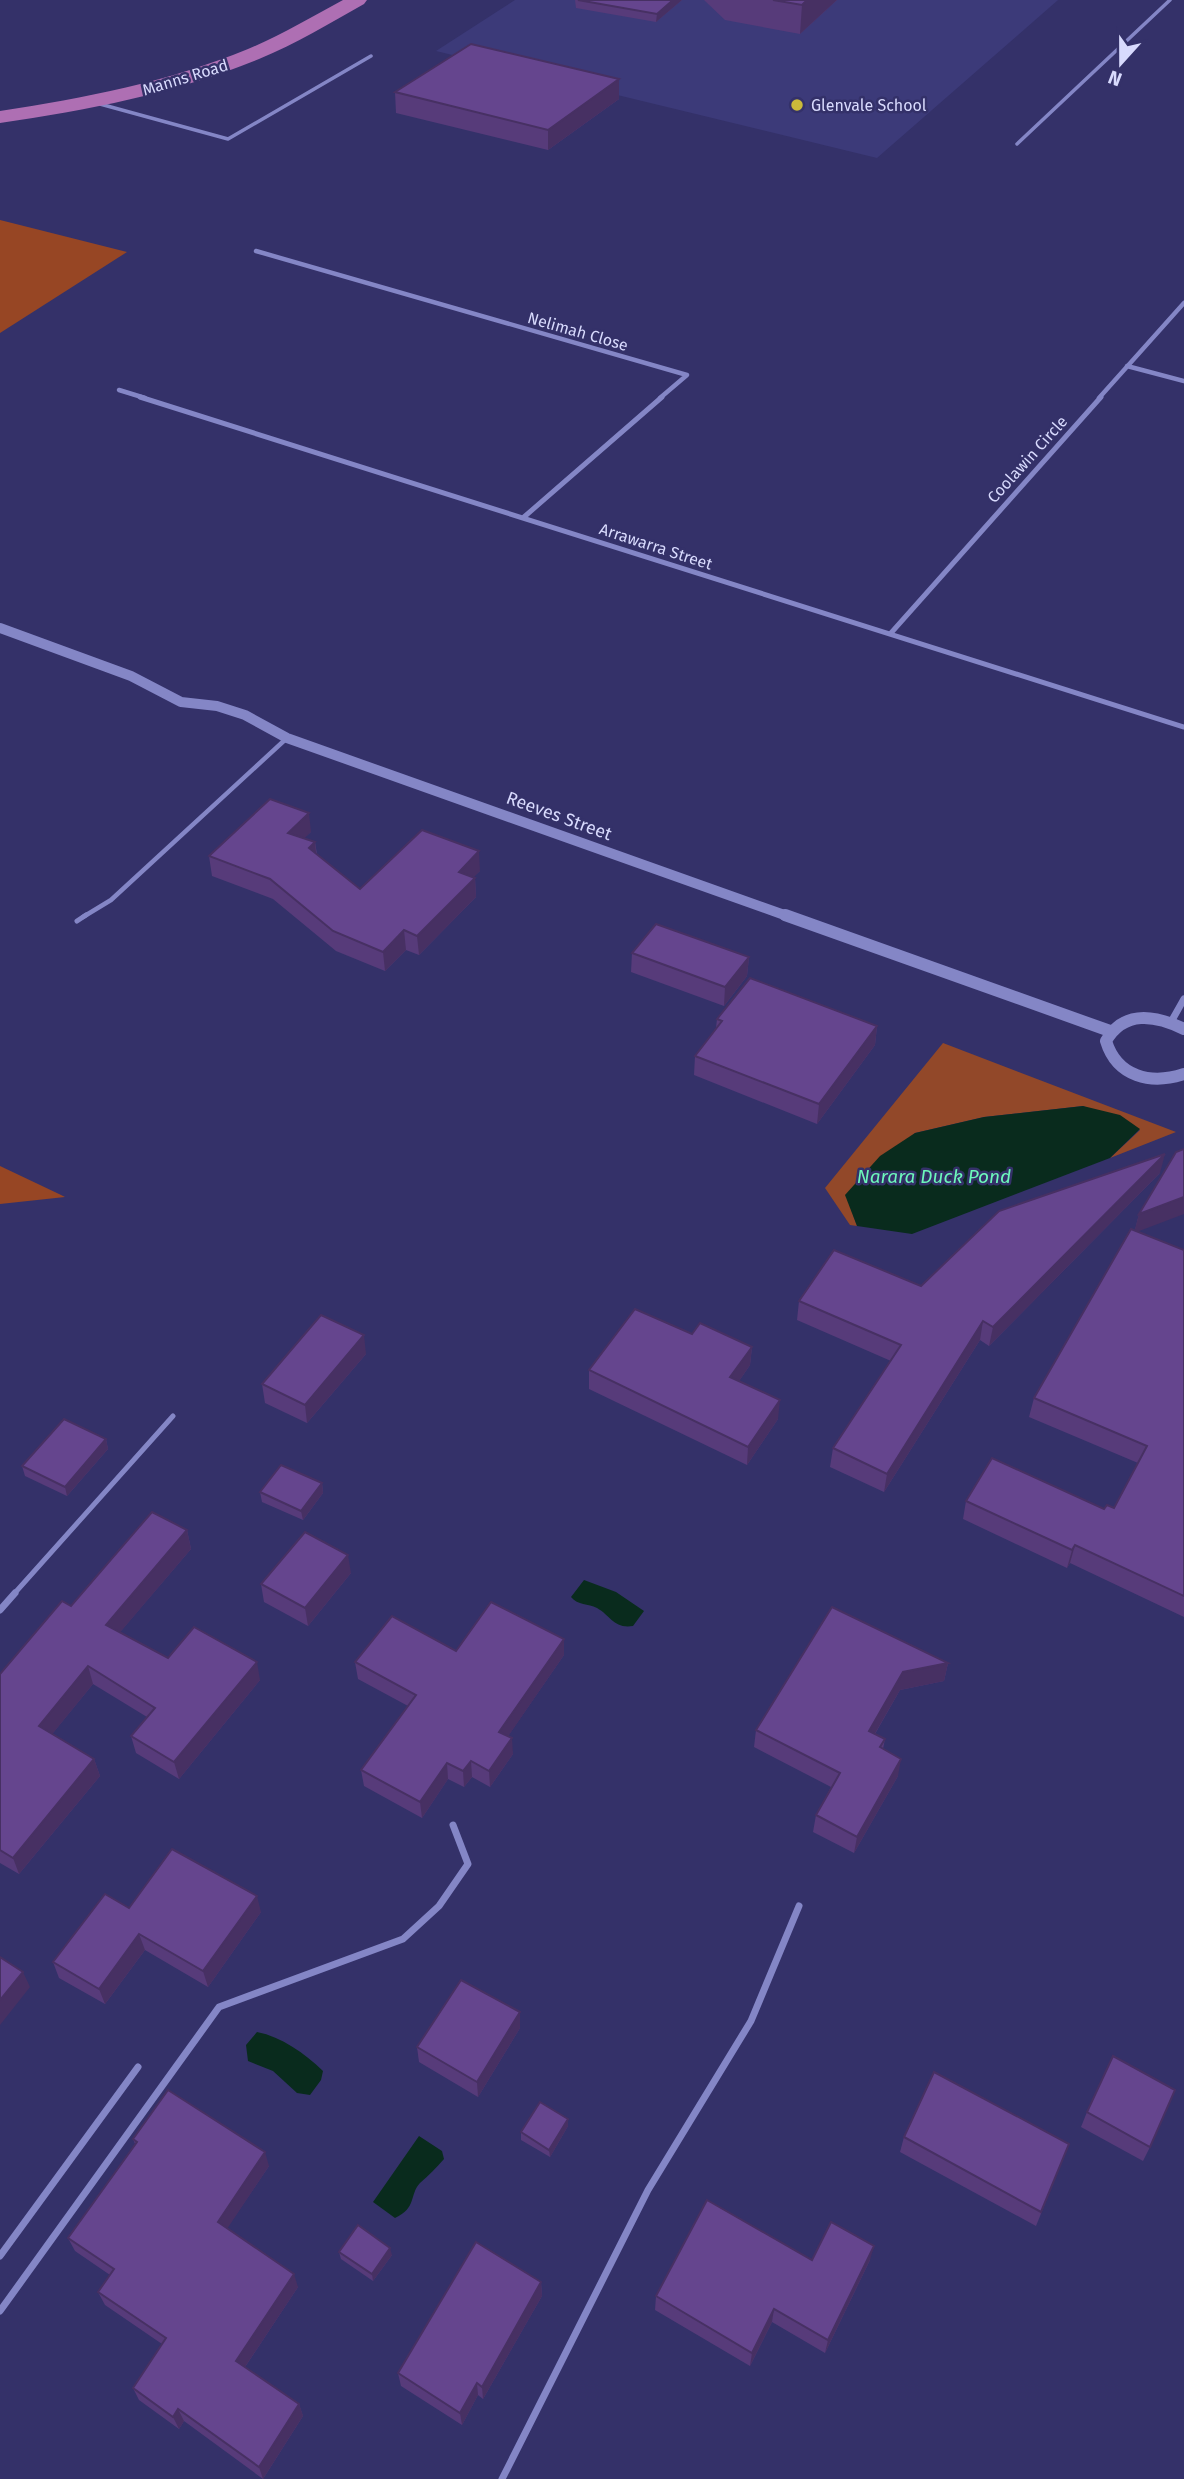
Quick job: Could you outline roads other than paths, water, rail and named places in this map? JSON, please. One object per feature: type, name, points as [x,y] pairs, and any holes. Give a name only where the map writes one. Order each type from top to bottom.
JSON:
[{"type":"main road","name":"Manns Road","points":[[0,117],[93,102],[178,80],[233,62],[277,43],[358,0]]},
{"type":"street","name":"Nelimah Close","points":[[256,251],[687,375],[524,517]]},
{"type":"street","name":"Coolawin Circle","points":[[891,633],[1184,303]]},
{"type":"street","points":[[1127,366],[1184,381]]},
{"type":"street","name":"Arrawarra Street","points":[[119,390],[1184,727]]},
{"type":"street","name":"Reeves Street","points":[[0,628],[131,676],[181,702],[217,706],[245,715],[287,738],[1110,1031]]},
{"type":"street","points":[[1171,1022],[1184,999]]},
{"type":"street","points":[[1184,1029],[1171,1022],[1142,1017],[1128,1019],[1110,1031],[1106,1041],[1114,1061],[1124,1070],[1153,1079],[1169,1079],[1184,1074]]},
{"type":"lane","points":[[1017,144],[1170,0]]},
{"type":"lane","points":[[93,102],[228,139],[370,56]]},
{"type":"lane","points":[[77,921],[111,900],[287,738]]},
{"type":"lane","points":[[0,1610],[173,1416]]},
{"type":"lane","points":[[0,2311],[219,2007],[403,1939],[439,1906],[468,1864],[453,1825]]},
{"type":"lane","points":[[502,2479],[648,2190],[751,2021],[799,1906]]},
{"type":"lane","points":[[0,2256],[138,2067]]},
{"type":"water","name":"Narara Duck Pond","points":[[1083,1106],[1120,1115],[1140,1129],[1110,1158],[912,1234],[857,1226],[845,1195],[880,1156],[915,1133],[984,1117]]},
{"type":"water","points":[[584,1580],[616,1592],[644,1611],[633,1626],[617,1624],[597,1608],[577,1602],[571,1597]]},
{"type":"water","points":[[257,2032],[292,2047],[323,2071],[321,2080],[310,2095],[297,2093],[273,2071],[248,2061],[246,2045]]},
{"type":"water","points":[[419,2136],[442,2151],[444,2159],[420,2183],[407,2210],[395,2218],[373,2202]]},
{"type":"place","name":"Glenvale School","points":[[797,105]]}]
